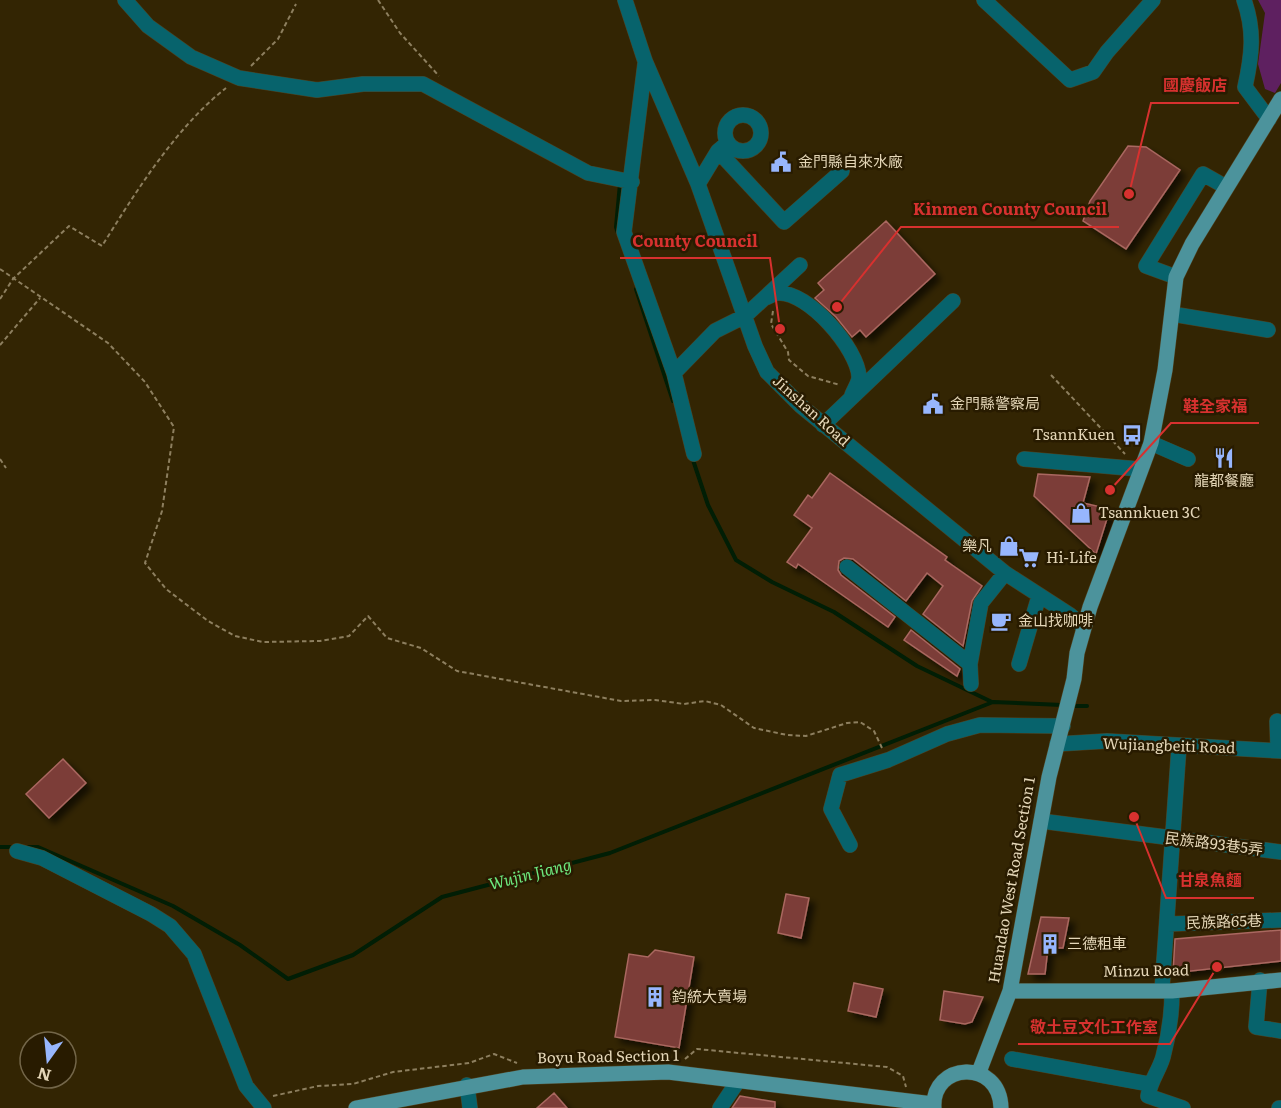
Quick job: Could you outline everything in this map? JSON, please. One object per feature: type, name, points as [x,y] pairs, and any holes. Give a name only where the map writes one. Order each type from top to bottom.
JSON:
[{"type":"main road","points":[[1084,627],[1139,469],[1151,443],[1165,370],[1176,277],[1192,244],[1281,99]]},
{"type":"main road","name":"Huandao West Road Section 1","points":[[979,1072],[1011,991],[1041,821],[1084,627]]},
{"type":"main road","name":"Minzu Road","points":[[1011,991],[1167,990],[1260,980],[1281,980]]},
{"type":"main road","points":[[934,1106],[935,1094],[947,1078],[966,1072],[979,1072],[994,1085],[999,1095],[1001,1108]]},
{"type":"main road","name":"Boyu Road Section 1","points":[[356,1108],[467,1085],[523,1077],[558,1074],[680,1073],[738,1082],[910,1101],[934,1106]]},
{"type":"street","points":[[125,0],[148,26],[191,57],[239,78],[317,90],[363,84],[423,84],[588,173],[632,182]]},
{"type":"street","name":"Jinshan Road","points":[[625,0],[645,61],[698,184],[767,372],[823,424],[1005,573],[1070,615],[1084,627]]},
{"type":"street","points":[[984,0],[1070,80],[1094,72],[1107,52],[1153,0]]},
{"type":"street","points":[[1244,0],[1251,20],[1254,42],[1245,87],[1269,119]]},
{"type":"street","points":[[645,61],[632,182],[624,232],[674,373],[694,454]]},
{"type":"street","points":[[698,184],[723,146],[784,222],[842,171]]},
{"type":"street","points":[[1176,277],[1146,266],[1203,174],[1227,187]]},
{"type":"street","points":[[674,373],[716,331],[745,316],[800,265]]},
{"type":"street","points":[[764,299],[778,293],[786,295],[805,302],[820,314],[852,355],[859,378],[852,394]]},
{"type":"street","points":[[823,424],[852,394],[953,301]]},
{"type":"street","points":[[1172,314],[1268,330]]},
{"type":"street","points":[[1151,443],[1188,459]]},
{"type":"street","points":[[1024,459],[1139,469]]},
{"type":"street","points":[[847,567],[970,664]]},
{"type":"street","points":[[971,684],[970,664],[981,603],[1005,573]]},
{"type":"street","points":[[1019,664],[1039,596]]},
{"type":"street","points":[[1277,722],[1279,750]]},
{"type":"street","points":[[850,845],[831,809],[840,775],[888,760],[947,734],[980,724],[1063,726]]},
{"type":"street","name":"Wujiangbeiti Road","points":[[1058,744],[1107,741],[1279,750]]},
{"type":"street","points":[[1148,1096],[1163,1059],[1172,1010],[1167,990],[1168,924],[1179,746]]},
{"type":"street","name":"民族路93巷5弄","points":[[1041,821],[1281,852]]},
{"type":"street","points":[[17,851],[42,858],[170,926],[194,954],[202,977],[216,1004],[246,1086],[265,1103]]},
{"type":"street","name":"民族路65巷","points":[[1168,924],[1281,920]]},
{"type":"street","points":[[1260,980],[1256,1027],[1281,1030]]},
{"type":"street","points":[[1012,1059],[1148,1096],[1183,1108]]},
{"type":"street","points":[[720,1108],[738,1082]]},
{"type":"street","points":[[467,1085],[470,1108]]},
{"type":"path","points":[[378,0],[400,33],[442,79]]},
{"type":"path","points":[[0,299],[13,279],[69,226],[102,246],[135,194],[190,123],[278,39],[296,4]]},
{"type":"path","points":[[0,269],[108,343],[145,382],[174,427],[162,511],[145,562],[166,589],[208,621],[235,636],[263,642],[320,641],[349,636],[368,616],[387,638],[421,648],[457,671],[621,701],[655,700],[684,704],[705,701],[721,705],[754,728],[787,735],[806,736],[847,723],[860,722],[874,731],[878,738]]},
{"type":"path","points":[[0,345],[40,297]]},
{"type":"path","points":[[764,299],[771,305],[771,324],[789,352],[789,360],[808,376],[828,380],[852,394]]},
{"type":"path","points":[[1051,375],[1139,469]]},
{"type":"path","points":[[0,459],[6,468]]},
{"type":"path","points":[[680,1073],[686,1057],[698,1049],[763,1057],[780,1055],[818,1062],[837,1060],[887,1067],[903,1076],[910,1101]]},
{"type":"path","points":[[265,1103],[279,1093],[353,1084],[393,1072],[469,1064],[494,1054],[517,1062],[523,1077]]},
{"type":"shaded area","points":[[1258,0],[1281,0],[1281,83],[1275,93],[1265,89],[1258,64],[1265,13]]},
{"type":"building","points":[[1128,146],[1146,147],[1180,170],[1126,249],[1083,221],[1090,201]]},
{"type":"building","points":[[886,221],[935,274],[866,337],[860,330],[852,337],[836,317],[815,298],[824,290],[818,283]]},
{"type":"building","points":[[830,473],[947,557],[945,560],[982,586],[972,601],[963,646],[923,614],[943,586],[927,573],[906,601],[853,559],[844,558],[839,561],[838,570],[841,575],[895,617],[888,627],[798,564],[796,568],[787,562],[812,528],[794,515],[808,495],[812,498]]},
{"type":"building","name":"Tsannkuen 3C","points":[[1038,474],[1090,477],[1083,503],[1110,509],[1096,554],[1034,496]]},
{"type":"building","points":[[911,630],[960,669],[957,676],[904,640]]},
{"type":"building","points":[[63,759],[86,783],[49,818],[26,794]]},
{"type":"building","points":[[786,894],[809,898],[801,938],[778,933]]},
{"type":"building","points":[[1041,917],[1069,918],[1063,948],[1048,948],[1045,974],[1028,974]]},
{"type":"building","points":[[1281,930],[1281,961],[1173,973],[1175,939]]},
{"type":"building","name":"鈞統大賣場","points":[[655,950],[694,957],[679,1048],[615,1037],[629,954],[648,957]]},
{"type":"building","points":[[854,983],[883,989],[876,1017],[848,1011]]},
{"type":"building","points":[[944,991],[983,997],[972,1022],[965,1024],[940,1020]]},
{"type":"building","points":[[554,1093],[567,1108],[537,1108]]},
{"type":"building","points":[[740,1096],[775,1102],[775,1108],[732,1108]]},
{"type":"waterway","points":[[618,233],[616,227],[620,184]]},
{"type":"waterway","points":[[636,289],[673,401]]},
{"type":"waterway","points":[[692,457],[708,505],[736,560],[772,582],[834,612],[917,666],[992,702]]},
{"type":"waterway","name":"Wujin Jiang","points":[[28,847],[38,847],[173,906],[240,945],[288,979],[353,955],[442,897],[610,853],[993,702],[1062,705]]},
{"type":"waterway","name":"Wujin Jiang","points":[[1072,706],[1087,706]]},
{"type":"waterway","name":"Wujin Jiang","points":[[0,847],[14,847]]},
{"type":"place","name":"金門縣自來水廠","points":[[781,162]]},
{"type":"place","name":"國慶飯店","points":[[1129,194]]},
{"type":"place","name":"Kinmen County Council","points":[[837,307]]},
{"type":"place","name":"County Council","points":[[780,329]]},
{"type":"place","name":"金門縣警察局","points":[[933,404]]},
{"type":"place","name":"TsannKuen","points":[[1132,435]]},
{"type":"place","name":"龍都餐廳","points":[[1224,458]]},
{"type":"place","name":"鞋全家福","points":[[1110,490]]},
{"type":"place","name":"Tsannkuen 3C","points":[[1081,513]]},
{"type":"place","name":"樂凡","points":[[1009,546]]},
{"type":"place","name":"Hi-Life","points":[[1029,558]]},
{"type":"place","name":"金山找咖啡","points":[[1001,621]]},
{"type":"place","name":"甘泉魚麵","points":[[1134,817]]},
{"type":"place","name":"三德租車","points":[[1050,944]]},
{"type":"place","name":"敬土豆文化工作室","points":[[1217,967]]},
{"type":"place","name":"鈞統大賣場","points":[[655,997]]}]
